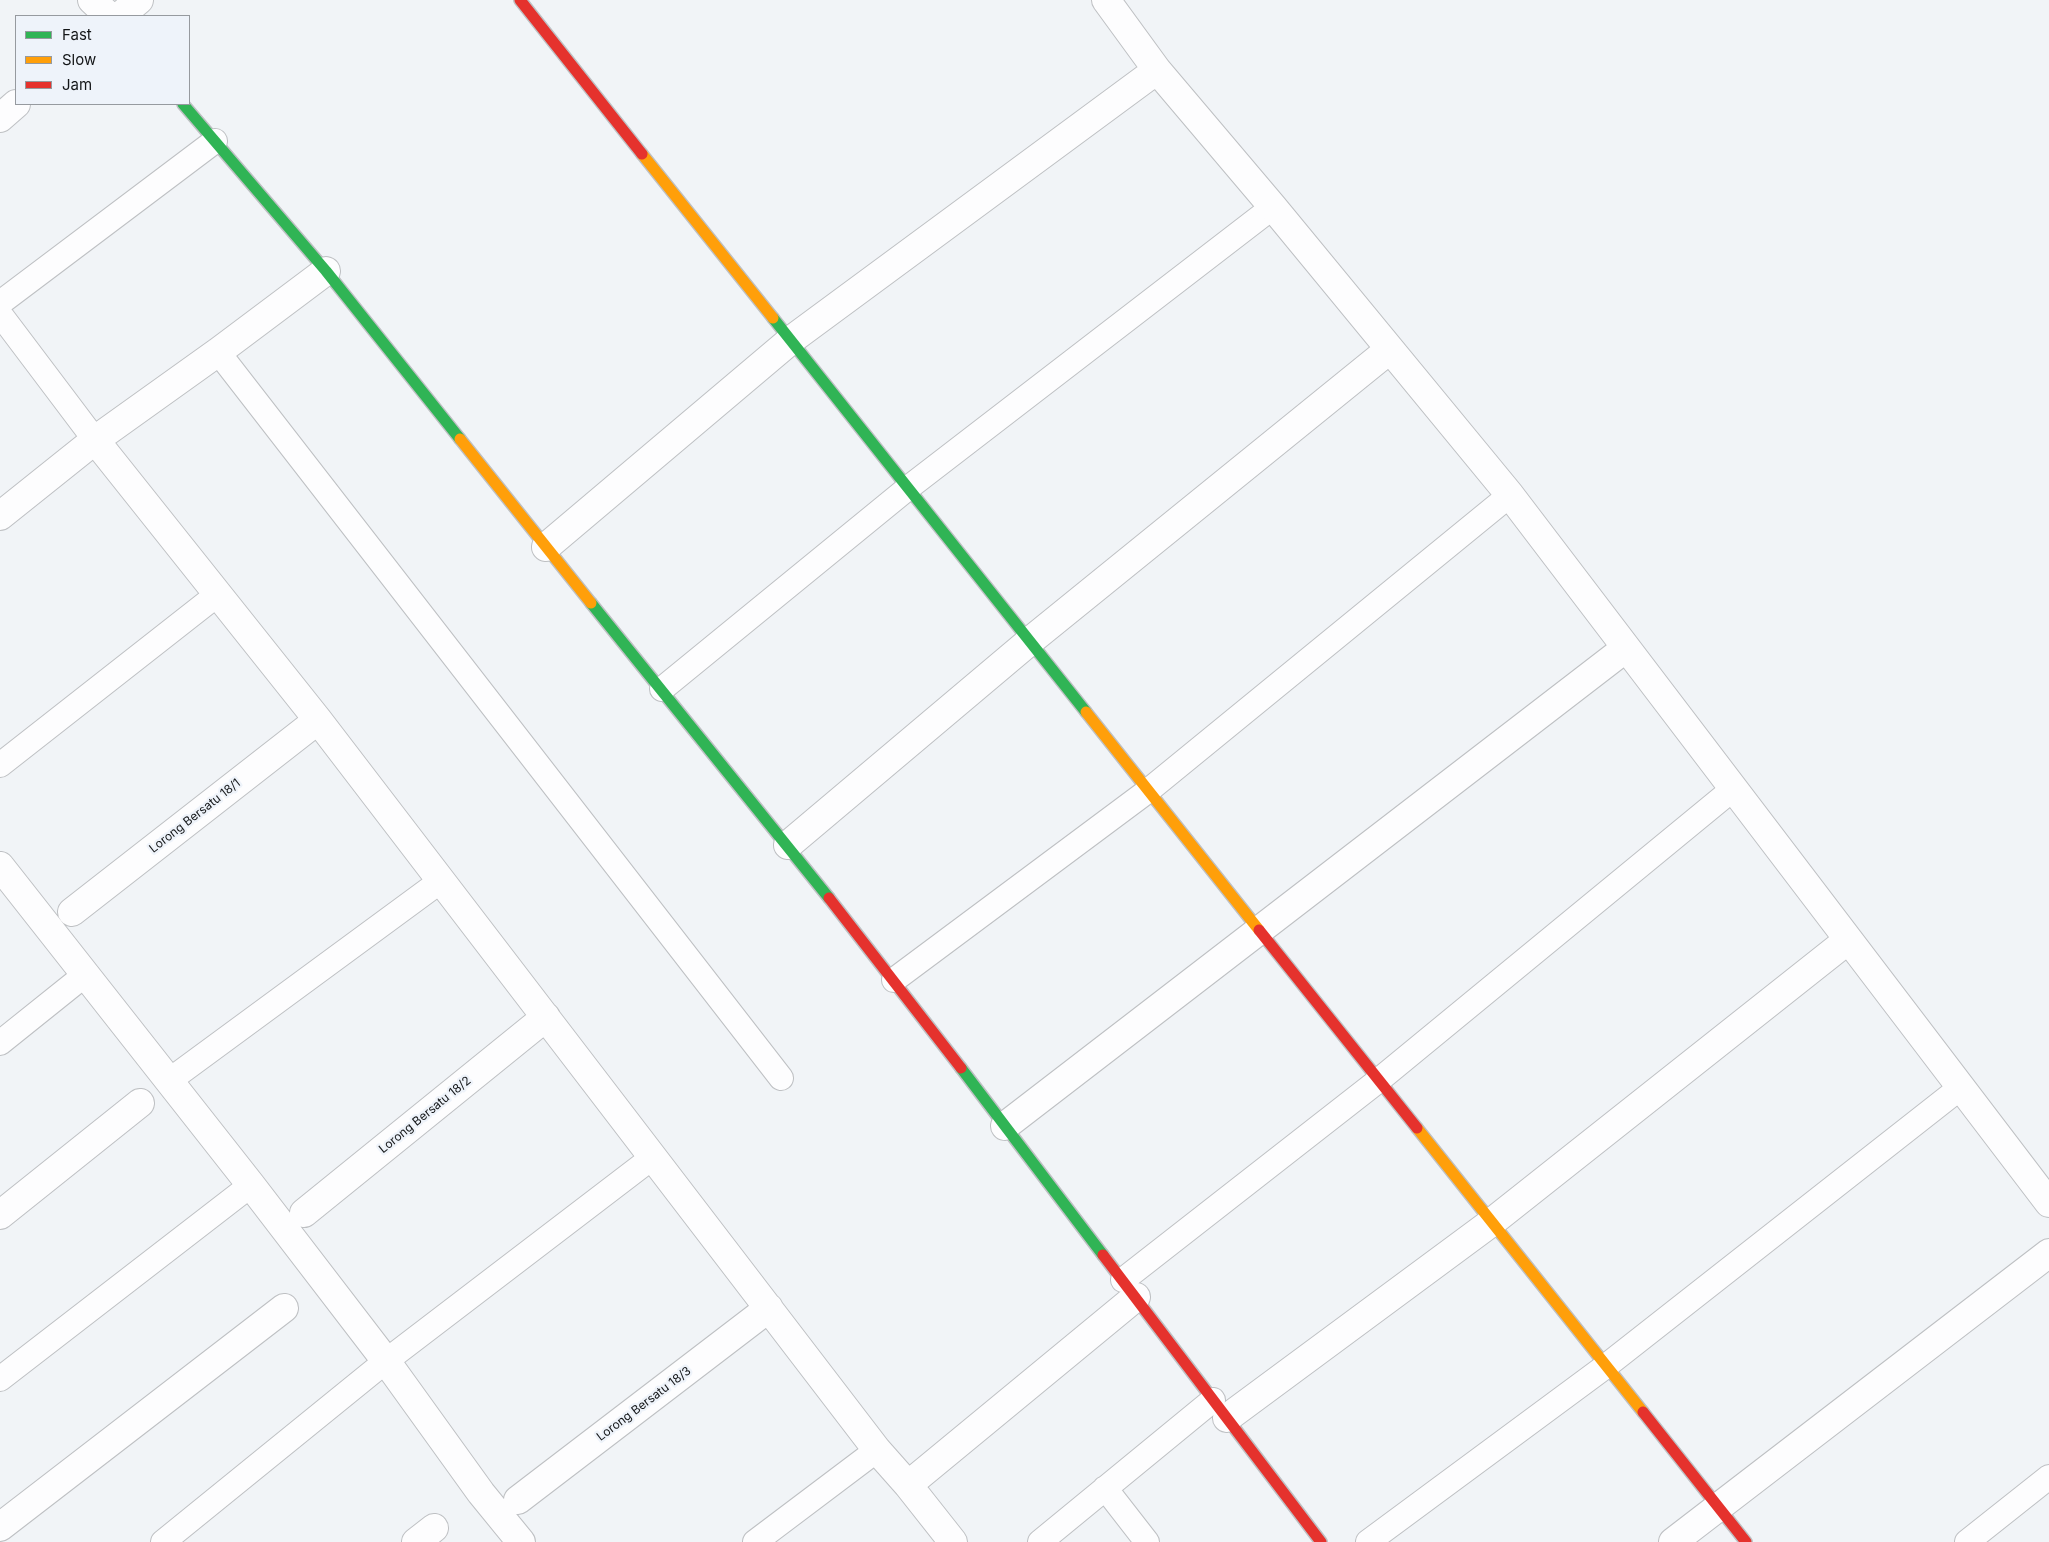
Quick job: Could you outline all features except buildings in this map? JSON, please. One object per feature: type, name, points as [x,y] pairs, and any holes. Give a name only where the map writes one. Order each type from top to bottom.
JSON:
[{"type":"street","points":[[92,0],[107,15]]},
{"type":"street","points":[[121,15],[139,0]]},
{"type":"street","points":[[520,0],[1746,1542]]},
{"type":"street","points":[[1106,0],[1157,70],[1274,207],[1389,350],[1510,495],[2049,1203]]},
{"type":"street","points":[[546,547],[791,340],[1157,70]]},
{"type":"street","points":[[0,118],[15,105]]},
{"type":"street","points":[[184,105],[326,271],[546,547],[788,845],[894,980],[1321,1542]]},
{"type":"street","points":[[0,516],[95,440],[218,352],[326,271]]},
{"type":"street","points":[[788,845],[1030,641],[1389,350]]},
{"type":"street","points":[[95,440],[318,720],[877,1450],[908,1485],[953,1542]]},
{"type":"street","points":[[1005,1126],[1626,648]]},
{"type":"street","name":"Lorong Bersatu 18/1","points":[[72,912],[318,720]]},
{"type":"street","points":[[0,866],[251,1185],[386,1361],[482,1493],[521,1542]]},
{"type":"street","points":[[1220,1409],[1492,1222],[1848,940]]},
{"type":"street","name":"Lorong Bersatu 18/2","points":[[304,1213],[546,1018]]},
{"type":"street","points":[[0,1215],[140,1103]]},
{"type":"street","points":[[1672,1542],[2049,1253]]},
{"type":"street","points":[[908,1485],[1130,1289]]},
{"type":"street","points":[[0,1526],[284,1308]]},
{"type":"street","name":"Lorong Bersatu 18/3","points":[[518,1500],[769,1308]]},
{"type":"lane","points":[[0,303],[215,141]]},
{"type":"lane","points":[[662,689],[908,488],[1274,207]]},
{"type":"lane","points":[[0,314],[95,440]]},
{"type":"lane","points":[[218,352],[781,1078]]},
{"type":"lane","points":[[894,980],[1149,790],[1510,495]]},
{"type":"lane","points":[[0,765],[218,594]]},
{"type":"lane","points":[[1130,1289],[1379,1080],[1733,789]]},
{"type":"lane","points":[[170,1080],[442,880]]},
{"type":"lane","points":[[0,1043],[86,974]]},
{"type":"lane","points":[[1368,1542],[1606,1366],[1960,1088]]},
{"type":"lane","points":[[163,1542],[386,1361],[653,1158]]},
{"type":"lane","points":[[0,1379],[251,1185]]},
{"type":"lane","points":[[1040,1542],[1106,1488],[1220,1409]]},
{"type":"lane","points":[[755,1542],[877,1450]]},
{"type":"lane","points":[[1967,1542],[2049,1477]]},
{"type":"lane","points":[[1106,1488],[1147,1542]]},
{"type":"traffic: fast","points":[[184,105],[326,271],[460,439]]},
{"type":"traffic: fast","points":[[773,318],[1086,712]]},
{"type":"traffic: fast","points":[[591,603],[829,898]]},
{"type":"traffic: fast","points":[[961,1068],[1103,1255]]},
{"type":"traffic: slow","points":[[642,154],[773,318]]},
{"type":"traffic: slow","points":[[460,439],[591,603]]},
{"type":"traffic: slow","points":[[1086,712],[1259,930]]},
{"type":"traffic: slow","points":[[1417,1128],[1643,1412]]},
{"type":"traffic: jam","points":[[520,0],[642,154]]},
{"type":"traffic: jam","points":[[829,898],[961,1068]]},
{"type":"traffic: jam","points":[[1259,930],[1417,1128]]},
{"type":"traffic: jam","points":[[1103,1255],[1321,1542]]},
{"type":"traffic: jam","points":[[1643,1412],[1746,1542]]}]
